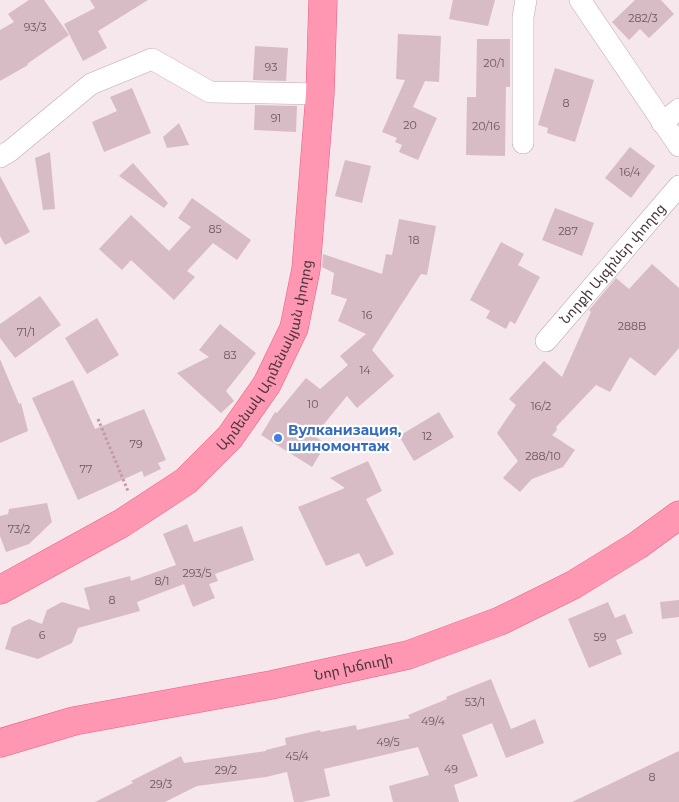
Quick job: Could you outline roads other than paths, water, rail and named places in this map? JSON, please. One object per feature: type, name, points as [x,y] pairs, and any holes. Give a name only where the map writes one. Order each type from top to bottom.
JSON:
[{"type":"main road","name":"Արմենակ Արմենակյան փողոց","points":[[0,590],[122,523],[186,481],[230,437],[267,384],[294,328],[306,269],[320,94],[323,0]]},
{"type":"main road","name":"Նոր խճուղի","points":[[0,743],[74,721],[271,685],[408,655],[500,621],[573,584],[638,545],[679,514]]},
{"type":"street","points":[[524,143],[523,17],[526,0]]},
{"type":"street","points":[[580,0],[679,146]]},
{"type":"street","points":[[0,157],[10,151],[90,84],[152,59],[210,92],[320,94]]},
{"type":"street","points":[[662,123],[679,109]]},
{"type":"street","name":"Նորքի Այգիներ փողոց","points":[[546,341],[679,186]]},
{"type":"place","name":"Вулканизация, шиномонтаж","points":[[278,438]]}]
